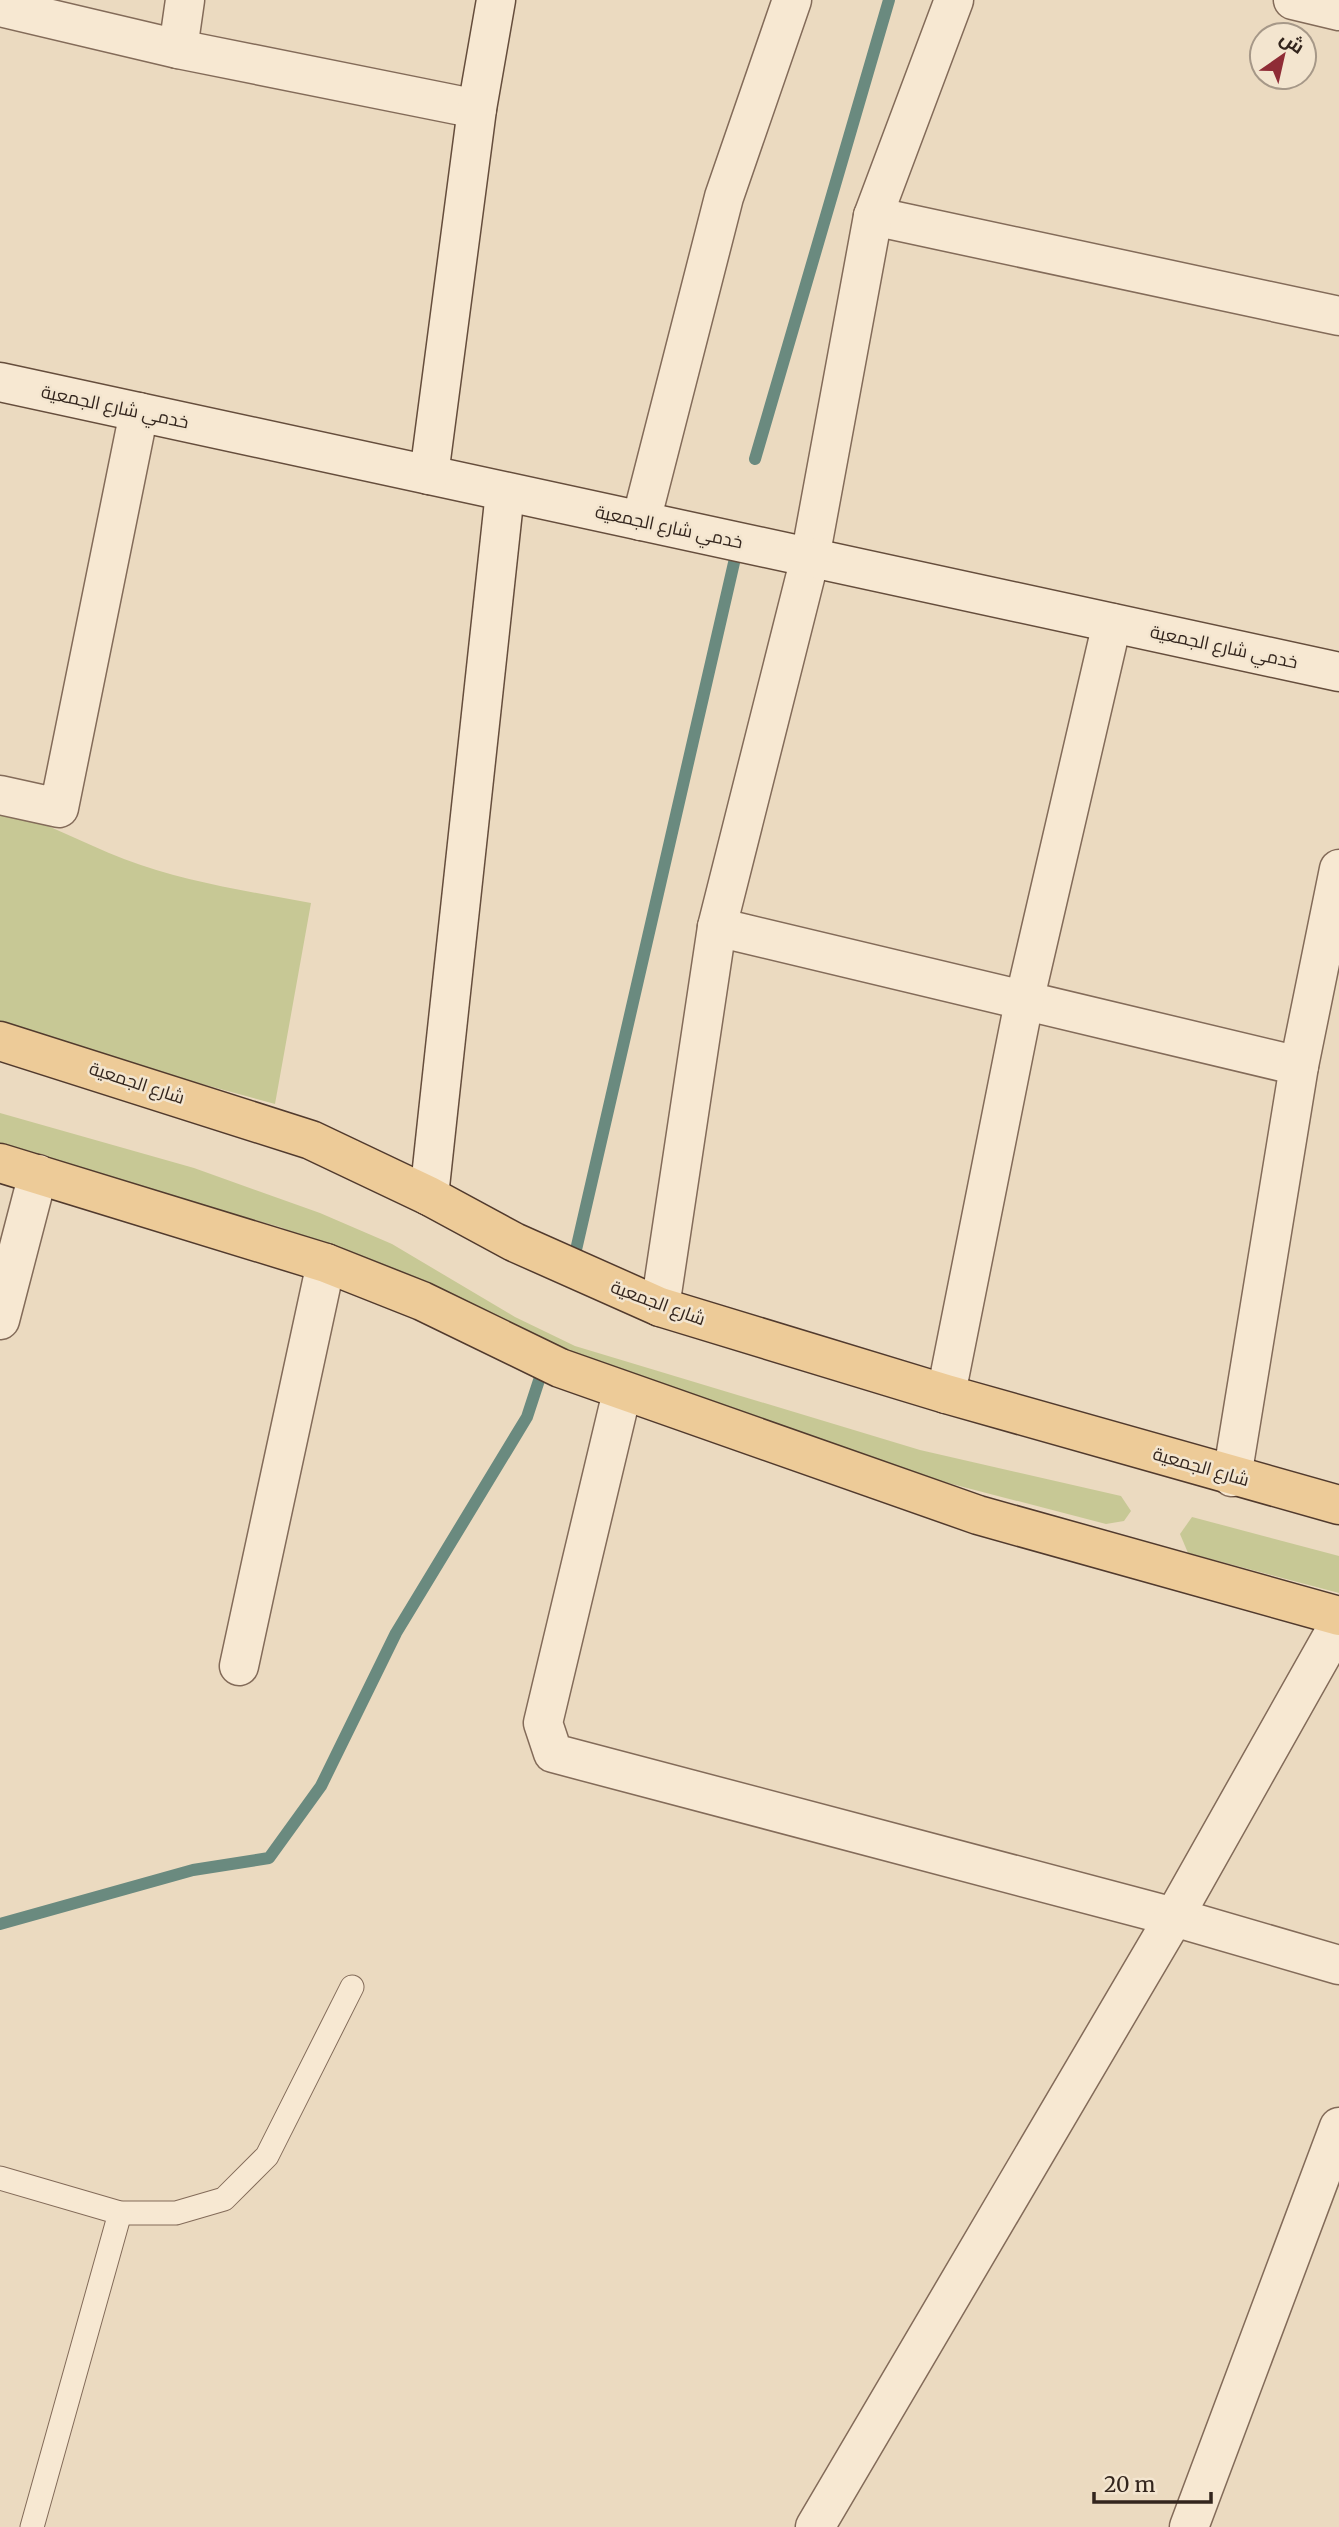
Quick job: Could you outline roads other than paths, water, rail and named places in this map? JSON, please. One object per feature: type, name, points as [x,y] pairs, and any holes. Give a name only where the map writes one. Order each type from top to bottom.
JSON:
[{"type":"main road","name":"شارع الجمعية","points":[[0,1041],[311,1140],[429,1196],[514,1242],[660,1307],[946,1394],[1339,1505]]},
{"type":"main road","points":[[0,1163],[326,1263],[422,1301],[560,1368],[622,1392],[978,1515],[1339,1616]]},
{"type":"street","points":[[178,49],[185,0]]},
{"type":"street","points":[[429,475],[477,109],[496,0]]},
{"type":"street","points":[[641,521],[724,197],[792,0]]},
{"type":"street","points":[[660,1307],[717,927],[810,558],[873,216],[954,0]]},
{"type":"street","points":[[1293,0],[1339,10]]},
{"type":"street","points":[[0,7],[178,49],[477,109]]},
{"type":"street","points":[[873,216],[1339,316]]},
{"type":"street","name":"خدمي شارع الجمعية","points":[[0,382],[1339,672]]},
{"type":"street","points":[[0,795],[59,808],[139,412]]},
{"type":"street","points":[[429,1196],[505,492]]},
{"type":"street","points":[[946,1394],[1024,1002],[1112,623]]},
{"type":"street","points":[[1232,1476],[1299,1066],[1339,869]]},
{"type":"street","points":[[717,927],[1299,1066]]},
{"type":"street","points":[[0,1320],[38,1174]]},
{"type":"street","points":[[239,1666],[326,1263]]},
{"type":"street","points":[[622,1392],[543,1723],[553,1754],[1174,1917],[1339,1965]]},
{"type":"street","points":[[815,2527],[1174,1917],[1339,1624]]},
{"type":"street","points":[[1189,2527],[1339,2127]]},
{"type":"lane","points":[[0,2178],[120,2213],[176,2213],[224,2199],[267,2156],[352,1987]]},
{"type":"lane","points":[[32,2527],[120,2213]]},
{"type":"waterway","points":[[755,459],[889,0]]},
{"type":"waterway","points":[[573,1263],[736,554]]},
{"type":"waterway","points":[[0,1924],[193,1870],[269,1858],[321,1786],[396,1633],[527,1417],[544,1365]]}]
